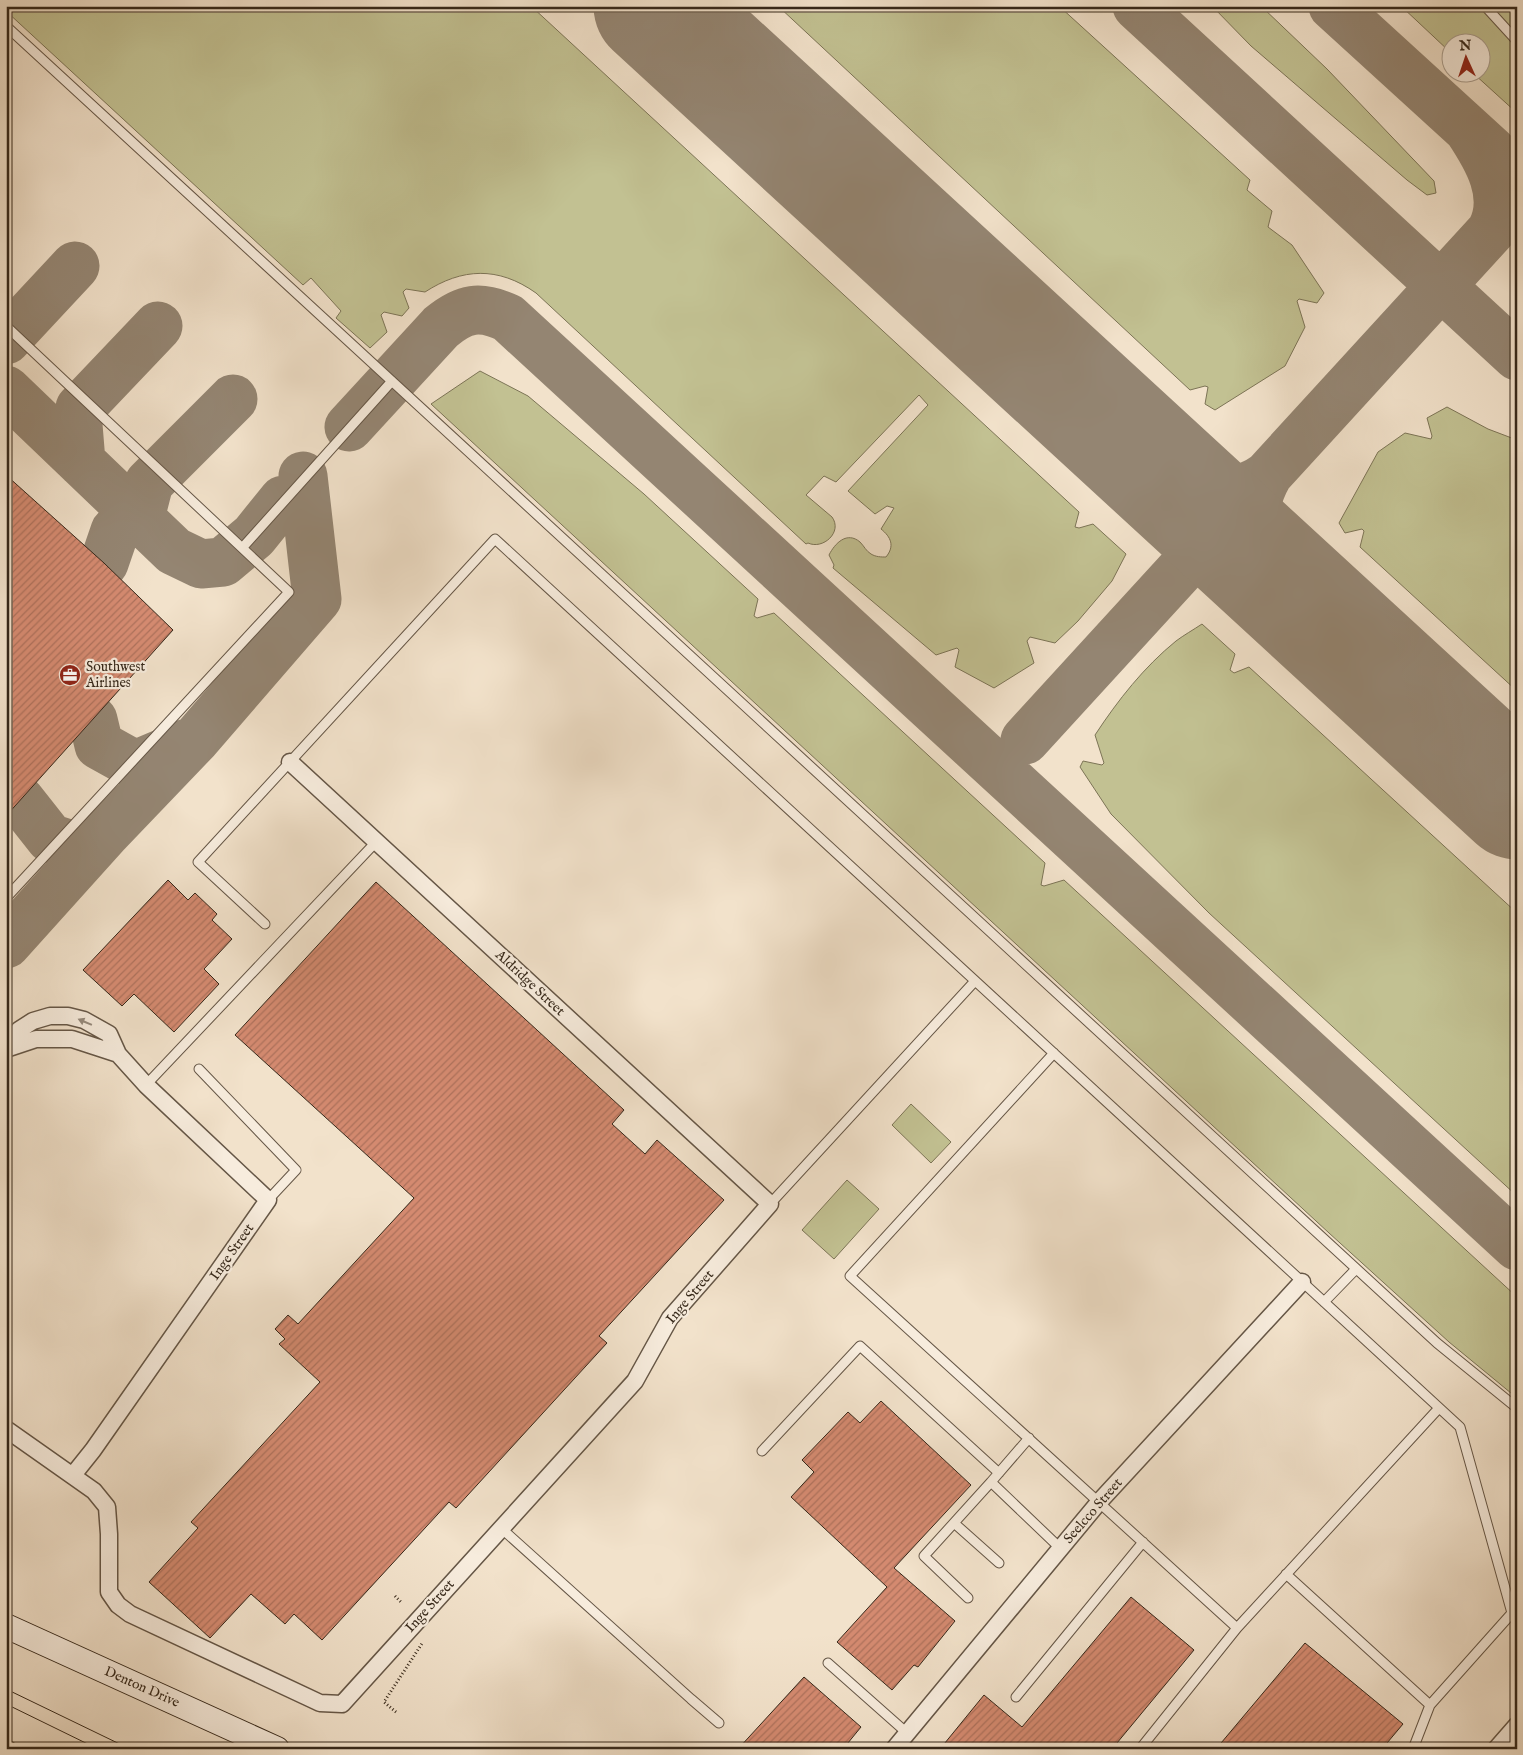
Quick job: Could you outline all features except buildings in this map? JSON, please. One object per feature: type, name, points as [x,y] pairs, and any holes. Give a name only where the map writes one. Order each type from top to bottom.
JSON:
[{"type":"main road","name":"Denton Drive","points":[[6,1626],[277,1749]]},
{"type":"street","name":"Aldridge Street","points":[[290,762],[770,1204]]},
{"type":"street","points":[[6,1048],[19,1030],[33,1021],[50,1016],[68,1016],[84,1020],[109,1034],[118,1054],[146,1085],[268,1200]]},
{"type":"street","points":[[6,1048],[36,1039],[72,1039],[118,1054]]},
{"type":"street","name":"Inge Street","points":[[73,1474],[93,1450],[268,1200]]},
{"type":"street","name":"Inge Street","points":[[6,1429],[73,1474],[94,1491],[107,1507],[109,1592],[118,1605],[130,1614],[320,1703],[342,1704],[635,1381],[670,1318],[770,1204]]},
{"type":"street","name":"Seelcco Street","points":[[894,1749],[1099,1502],[1302,1282]]},
{"type":"street","points":[[1496,1749],[1517,1725]]},
{"type":"lane","points":[[1485,6],[1517,41]]},
{"type":"lane","points":[[6,26],[1356,1269],[1437,1343],[1517,1408]]},
{"type":"lane","points":[[6,326],[290,592],[6,898]]},
{"type":"lane","points":[[243,547],[392,381]]},
{"type":"lane","points":[[265,924],[198,862],[495,539],[1460,1428],[1512,1613],[1430,1704],[1413,1749]]},
{"type":"lane","points":[[146,1085],[376,842]]},
{"type":"lane","points":[[770,1204],[975,981]]},
{"type":"lane","points":[[1054,1054],[850,1276],[1237,1628]]},
{"type":"lane","points":[[199,1069],[296,1170],[268,1200]]},
{"type":"lane","points":[[1324,1302],[1356,1269]]},
{"type":"lane","points":[[762,1451],[860,1346],[998,1473]]},
{"type":"lane","points":[[1140,1749],[1237,1628],[1439,1408]]},
{"type":"lane","points":[[968,1598],[924,1556],[1029,1438]]},
{"type":"lane","points":[[991,1482],[1060,1548]]},
{"type":"lane","points":[[954,1523],[999,1564]]},
{"type":"lane","points":[[501,1528],[691,1700],[719,1723]]},
{"type":"lane","points":[[1016,1697],[1143,1542]]},
{"type":"lane","points":[[1286,1574],[1430,1704]]},
{"type":"lane","points":[[828,1663],[907,1733]]},
{"type":"path","points":[[395,1596],[401,1602]]},
{"type":"path","points":[[396,1712],[384,1702],[426,1638]]},
{"type":"shaded area","points":[[6,6],[531,6],[1079,512],[1075,527],[1079,528],[1093,524],[1126,554],[1112,581],[1078,621],[1055,643],[1030,637],[1027,641],[1034,663],[994,688],[955,667],[959,650],[957,648],[936,655],[833,568],[834,565],[829,555],[838,543],[846,538],[855,539],[873,555],[878,557],[886,557],[889,553],[891,542],[881,529],[894,508],[887,506],[875,514],[848,491],[928,405],[919,395],[836,482],[824,476],[806,495],[832,517],[835,528],[833,534],[825,542],[814,545],[806,544],[536,293],[522,284],[494,274],[480,273],[453,278],[425,292],[406,289],[403,292],[409,308],[402,316],[384,312],[381,315],[387,332],[370,348],[336,318],[341,311],[311,278],[303,285],[6,11]]},
{"type":"shaded area","points":[[778,6],[1059,6],[1250,180],[1247,190],[1272,211],[1268,227],[1292,245],[1324,293],[1317,303],[1299,299],[1297,301],[1305,327],[1285,366],[1215,410],[1205,404],[1208,387],[1190,390]]},
{"type":"shaded area","points":[[1212,6],[1261,6],[1327,69],[1434,181],[1436,193],[1427,195],[1407,180],[1251,46]]},
{"type":"shaded area","points":[[1401,6],[1517,6],[1517,113],[1483,82],[1490,82],[1490,32],[1440,32],[1440,43]]},
{"type":"shaded area","points":[[480,371],[528,396],[644,494],[758,599],[754,616],[757,618],[774,613],[1045,863],[1041,885],[1044,886],[1064,880],[1517,1297],[1517,1398],[1449,1342],[1329,1233],[431,404]]},
{"type":"shaded area","points":[[1447,407],[1488,429],[1517,440],[1517,691],[1360,547],[1364,531],[1362,529],[1345,533],[1339,523],[1378,452],[1405,433],[1431,439],[1432,436],[1427,418]]},
{"type":"shaded area","points":[[1202,624],[1235,654],[1230,670],[1234,673],[1249,667],[1517,913],[1517,1196],[1209,913],[1111,814],[1080,767],[1083,761],[1102,765],[1104,763],[1095,735],[1104,722],[1132,685],[1164,651]]},
{"type":"shaded area","points":[[911,1104],[951,1142],[931,1163],[892,1125]]},
{"type":"shaded area","points":[[847,1180],[879,1209],[834,1259],[802,1230]]},
{"type":"taxiway","points":[[1137,6],[1517,356]]},
{"type":"taxiway","points":[[1333,6],[1492,151]]},
{"type":"taxiway","points":[[1025,740],[1491,231],[1498,205],[1497,191],[1489,165],[1468,129]]},
{"type":"taxiway","points":[[6,340],[75,266]]},
{"type":"taxiway","points":[[349,427],[441,327],[449,321],[465,312],[481,310],[508,318],[1517,1246]]},
{"type":"taxiway","points":[[81,462],[78,425],[80,408],[158,326]]},
{"type":"taxiway","points":[[6,390],[174,551],[201,564],[223,562],[254,536],[283,500]]},
{"type":"taxiway","points":[[104,563],[115,531],[130,517],[140,518],[149,483],[233,399]]},
{"type":"taxiway","points":[[1172,482],[1195,492],[1221,493],[1246,487],[1268,475]]},
{"type":"taxiway","points":[[1266,568],[1256,545],[1254,521],[1258,497],[1268,475]]},
{"type":"taxiway","points":[[6,944],[105,834],[196,739],[317,599],[303,476]]},
{"type":"taxiway","points":[[93,720],[99,745],[135,765],[187,743]]},
{"type":"taxiway","points":[[20,800],[50,838],[78,847],[105,834]]},
{"type":"runway","points":[[654,6],[1517,799]]},
{"type":"tram line","points":[[6,1689],[130,1749]]},
{"type":"tram line","points":[[6,1704],[98,1749]]},
{"type":"railway","points":[[6,1740],[22,1749]]},
{"type":"place","name":"Southwest Airlines","points":[[70,675]]}]
